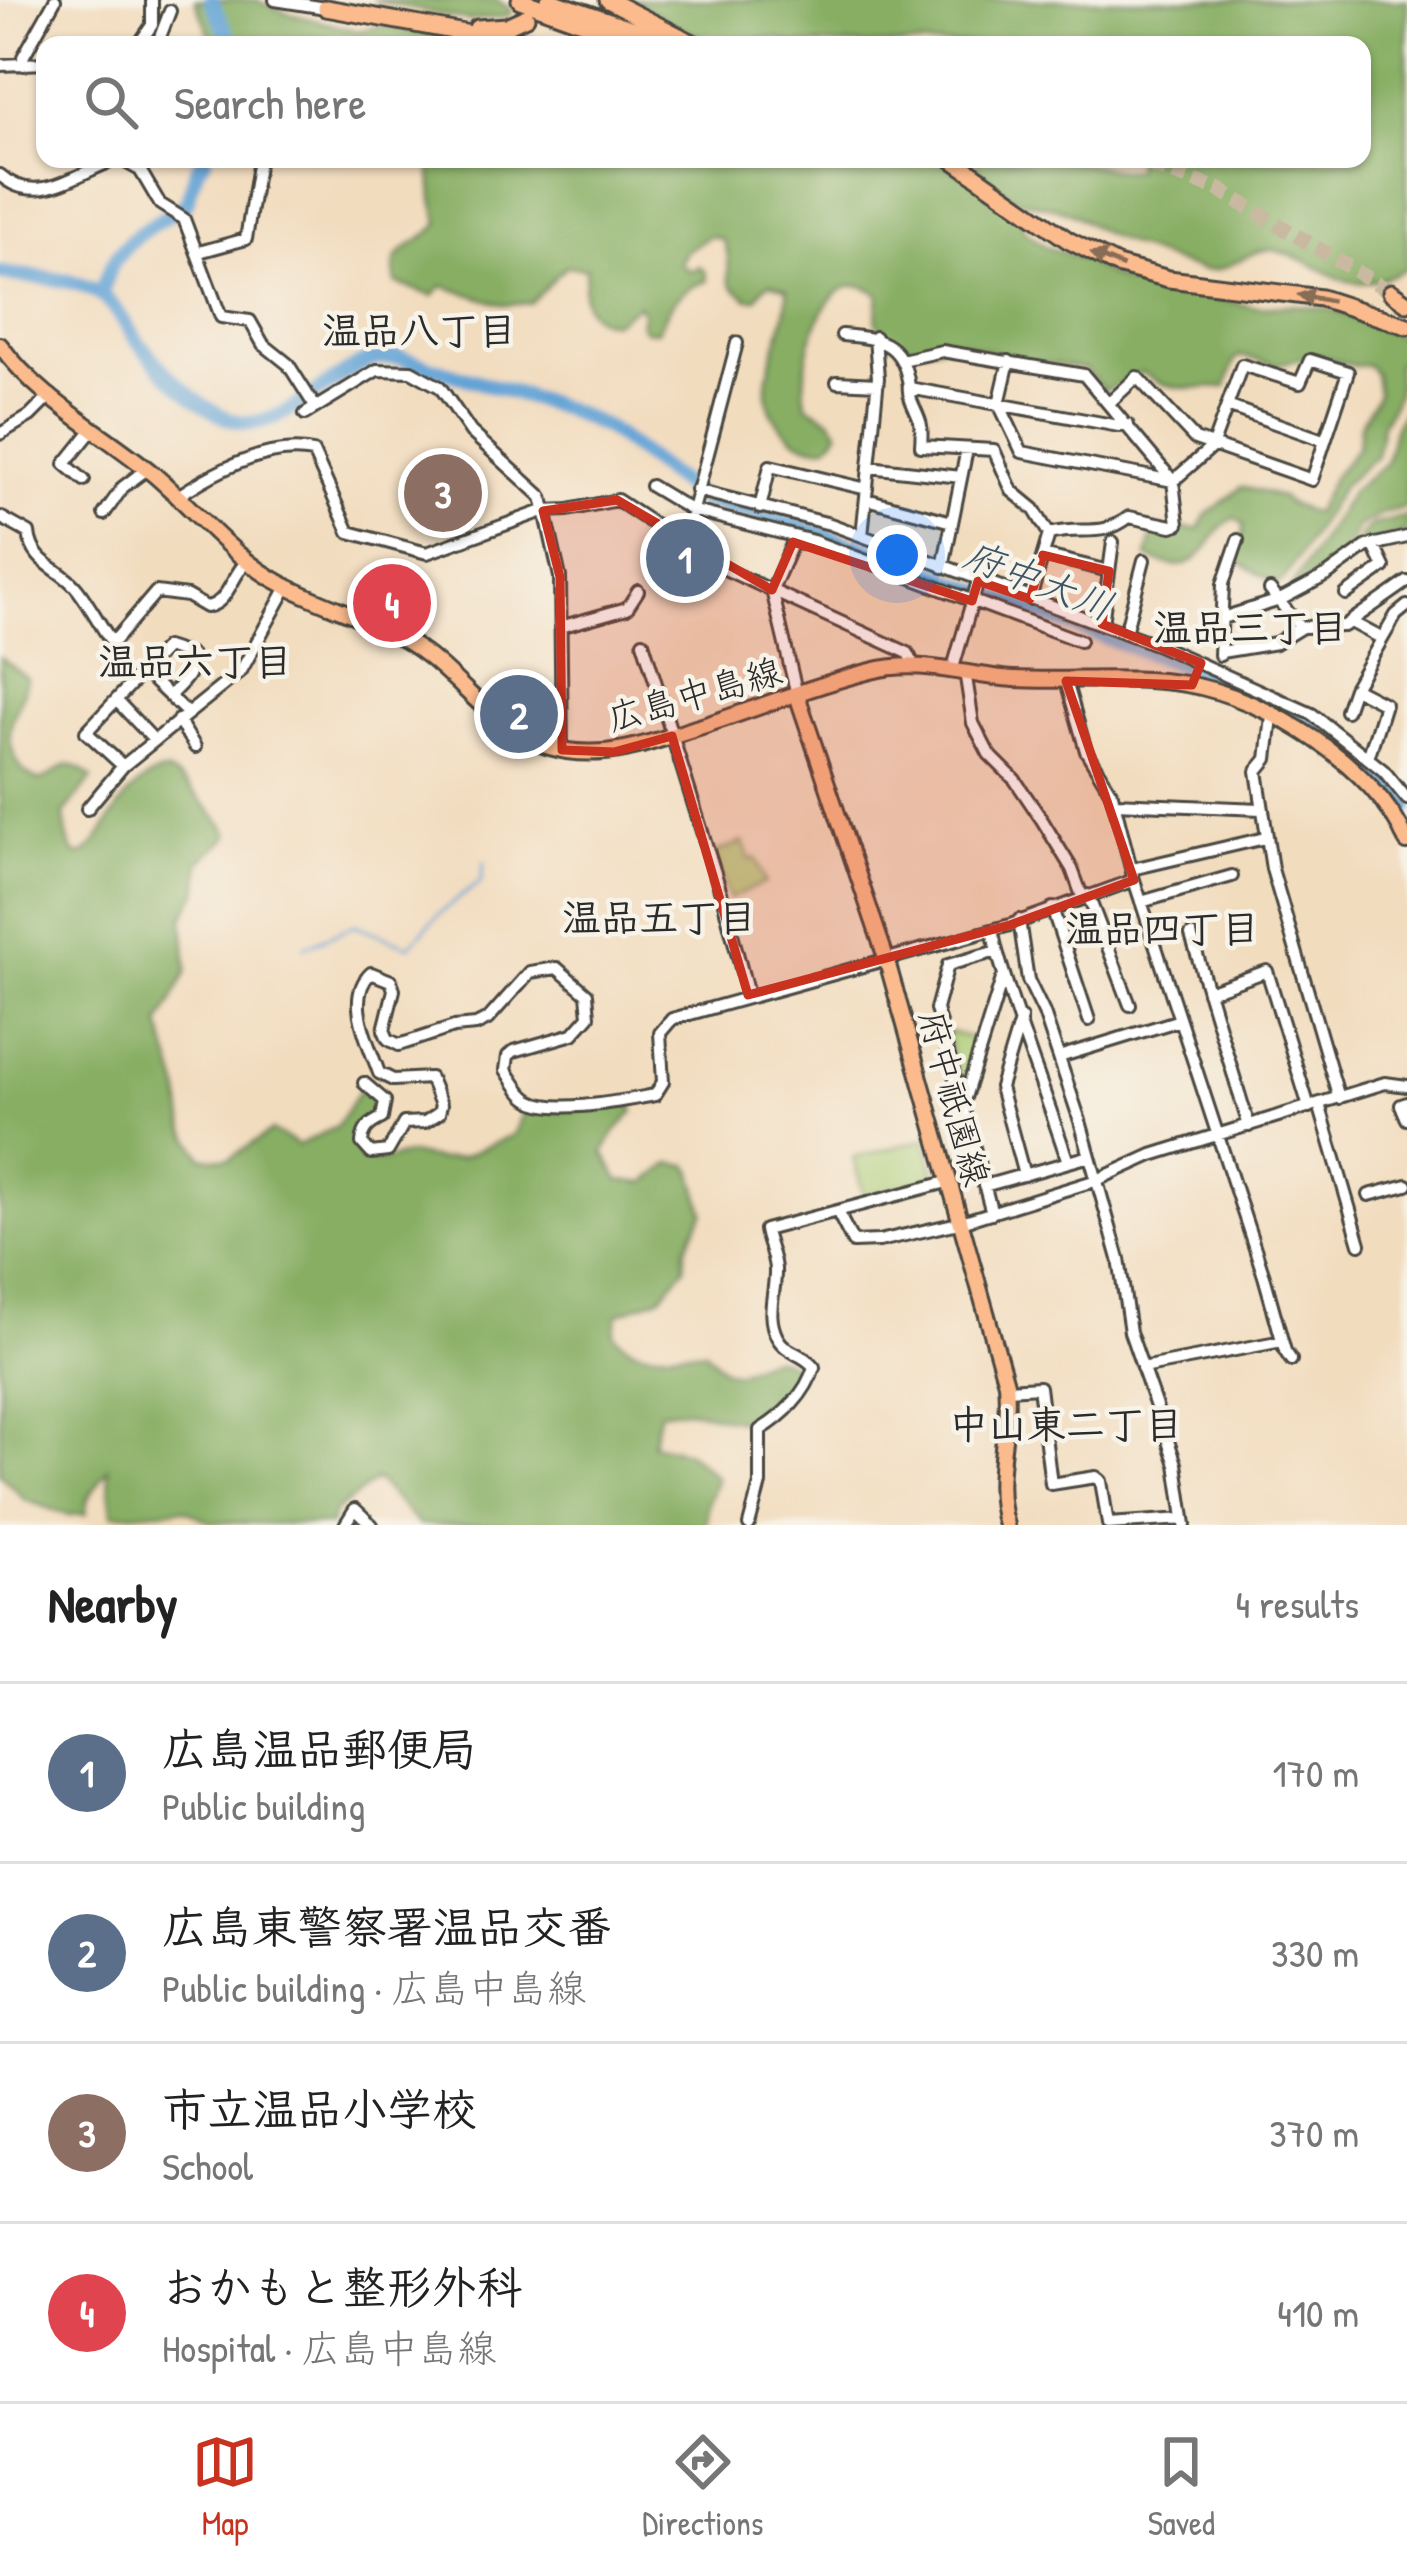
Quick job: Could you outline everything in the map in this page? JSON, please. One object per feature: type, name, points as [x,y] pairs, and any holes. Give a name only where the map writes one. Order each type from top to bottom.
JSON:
[{"type":"highway","points":[[549,0],[653,36]]},
{"type":"highway","points":[[608,0],[679,36]]},
{"type":"highway","points":[[326,8],[391,11],[478,29],[497,28],[523,8],[616,36]]},
{"type":"highway","points":[[326,8],[481,36]]},
{"type":"highway","points":[[965,168],[1100,257],[1151,276],[1321,298],[1407,326]]},
{"type":"highway","points":[[1390,292],[1407,303]]},
{"type":"main road","name":"広島中島線","points":[[0,345],[51,395],[147,469],[247,561],[287,587],[402,639],[428,656],[502,725],[531,741],[562,750],[614,752],[872,671],[914,665],[1007,678],[1192,685],[1273,717],[1314,740],[1379,795],[1407,840]]},
{"type":"main road","name":"府中祇園線","points":[[797,695],[886,958],[1007,1389],[999,1490],[1006,1525]]},
{"type":"street","points":[[23,65],[55,0]]},
{"type":"street","points":[[152,0],[155,36]]},
{"type":"street","points":[[275,0],[326,8]]},
{"type":"street","points":[[157,36],[170,10]]},
{"type":"street","points":[[0,65],[36,64]]},
{"type":"street","points":[[0,175],[12,185],[56,188],[99,168]]},
{"type":"street","points":[[136,168],[170,212],[184,219],[221,317],[250,322],[263,344],[288,364],[311,408],[377,370],[424,376],[454,403],[488,449],[542,496],[560,577],[562,750]]},
{"type":"street","points":[[200,253],[246,238],[258,168]]},
{"type":"street","points":[[842,335],[890,343],[902,360],[908,395],[923,420],[921,446],[994,451],[1012,490],[1034,509],[1049,534],[1030,598]]},
{"type":"street","points":[[862,536],[878,384],[874,338]]},
{"type":"street","points":[[678,542],[688,529],[737,344]]},
{"type":"street","points":[[902,360],[942,351],[1084,375],[1173,481],[1178,524],[1129,517],[1113,530],[1072,528],[1049,534]]},
{"type":"street","points":[[1108,403],[1137,376],[1195,439],[1212,447],[1312,480],[1348,372],[1310,360],[1300,383],[1241,364],[1212,447],[1173,481]]},
{"type":"street","points":[[1009,361],[999,404],[1022,452],[1173,481]]},
{"type":"street","points":[[837,382],[878,384]]},
{"type":"street","points":[[909,388],[1128,424]]},
{"type":"street","points":[[0,434],[30,416],[51,395]]},
{"type":"street","points":[[1227,406],[1323,440]]},
{"type":"street","points":[[84,480],[65,464],[94,428]]},
{"type":"street","points":[[178,496],[244,461],[301,449],[320,460],[349,532],[427,553],[543,511],[617,500],[716,565],[908,653],[914,665]]},
{"type":"street","points":[[943,567],[967,449]]},
{"type":"street","points":[[760,508],[770,466],[952,522]]},
{"type":"street","points":[[869,466],[961,477]]},
{"type":"street","points":[[104,514],[123,487],[147,469]]},
{"type":"street","points":[[651,486],[691,510],[829,547],[1080,641]]},
{"type":"street","points":[[696,490],[862,536],[1207,666],[1312,714],[1368,758],[1407,799]]},
{"type":"street","points":[[0,517],[28,533],[36,557],[75,585],[88,610],[115,640],[156,592],[172,592],[206,608],[219,604],[226,598],[233,575],[247,561]]},
{"type":"street","points":[[1222,618],[1280,600],[1373,544],[1407,537]]},
{"type":"street","points":[[1221,652],[1222,584],[1238,541]]},
{"type":"street","points":[[797,695],[772,590],[794,542],[816,549],[829,547]]},
{"type":"street","points":[[1102,624],[1113,542]]},
{"type":"street","points":[[1346,594],[1384,567],[1373,544]]},
{"type":"street","points":[[1043,555],[1109,571]]},
{"type":"street","points":[[1125,633],[1144,560]]},
{"type":"street","points":[[978,581],[959,669],[973,723],[1072,869],[1130,1005]]},
{"type":"street","points":[[1192,685],[1221,652],[1276,643],[1301,628],[1352,622],[1407,581]]},
{"type":"street","points":[[87,809],[123,766],[242,671],[287,587]]},
{"type":"street","points":[[560,627],[627,608],[638,590]]},
{"type":"street","points":[[1270,590],[1301,628]]},
{"type":"street","points":[[1346,711],[1382,638],[1407,606]]},
{"type":"street","points":[[1352,622],[1382,638]]},
{"type":"street","points":[[643,641],[748,995]]},
{"type":"street","points":[[123,766],[86,732],[166,647],[191,655],[191,672],[170,696]]},
{"type":"street","points":[[143,671],[170,696],[195,747]]},
{"type":"street","points":[[1066,681],[1086,751],[1115,803],[1141,902],[1291,1360]]},
{"type":"street","points":[[1354,688],[1385,704],[1368,758]]},
{"type":"street","points":[[116,700],[153,740]]},
{"type":"street","points":[[1273,717],[1268,759],[1257,771],[1264,838],[1339,1097]]},
{"type":"street","points":[[1115,803],[1262,809]]},
{"type":"street","points":[[364,1083],[385,1101],[382,1118],[369,1124],[363,1134],[362,1143],[371,1154],[388,1151],[404,1124],[424,1122],[439,1113],[441,1105],[430,1078],[393,1080],[379,1072],[360,1020],[360,989],[371,973],[392,981],[384,1030],[399,1045],[476,1025],[488,1019],[530,972],[557,968],[587,994],[589,1016],[573,1034],[514,1051],[506,1070],[525,1097],[536,1104],[596,1105],[655,1095],[663,1082],[660,1033],[671,1019],[992,930],[1133,875],[1264,838]]},
{"type":"street","points":[[1141,902],[1232,876]]},
{"type":"street","points":[[1052,908],[1089,1020]]},
{"type":"street","points":[[1007,1389],[1039,1387],[1051,1484],[1101,1481],[1108,1524],[1184,1522],[1176,1464],[1130,1331],[1119,1259],[1090,1156],[1059,1057],[1028,980],[1019,920]]},
{"type":"street","points":[[992,930],[1068,1162]]},
{"type":"street","points":[[1191,935],[1249,1126]]},
{"type":"street","points":[[992,1213],[936,1009],[948,965],[998,951]]},
{"type":"street","points":[[1208,992],[1267,970],[1360,1244]]},
{"type":"street","points":[[962,1107],[1004,974]]},
{"type":"street","points":[[1021,1018],[1000,1088],[1024,1175]]},
{"type":"street","points":[[1059,1057],[1180,1020]]},
{"type":"street","points":[[837,1211],[849,1239],[857,1243],[958,1223],[1096,1180],[1124,1164],[1339,1097],[1396,1081],[1407,1086]]},
{"type":"street","points":[[1407,1102],[1401,1105],[1407,1119]]},
{"type":"street","points":[[984,1186],[1090,1156]]},
{"type":"street","points":[[749,1525],[760,1484],[760,1430],[786,1412],[808,1384],[814,1367],[807,1358],[787,1349],[775,1334],[771,1307],[775,1265],[765,1230],[947,1182]]},
{"type":"street","points":[[1370,1195],[1407,1185]]},
{"type":"street","points":[[1142,1369],[1282,1341]]},
{"type":"street","points":[[345,1525],[356,1509],[372,1525]]},
{"type":"highlighted area","points":[[617,500],[772,590],[793,542],[972,601],[978,581],[1030,599],[1043,555],[1109,571],[1102,624],[1201,663],[1192,685],[1066,681],[1134,880],[1010,925],[748,995],[672,736],[614,752],[562,750],[560,577],[543,511]]},
{"type":"green space","points":[[195,0],[256,0],[358,31],[384,25],[440,36],[210,36]]},
{"type":"green space","points":[[372,0],[497,0],[512,10],[509,16],[469,21]]},
{"type":"green space","points":[[633,0],[1407,0],[1407,268],[1385,278],[1352,282],[1297,257],[1267,250],[1223,268],[1202,270],[1116,238],[1066,211],[1015,197],[979,168],[1371,168],[1371,36],[692,33]]},
{"type":"green space","points":[[431,168],[951,168],[1020,210],[1024,230],[1046,247],[1077,257],[1117,279],[1146,289],[1254,307],[1333,310],[1403,338],[1407,354],[1397,364],[1398,393],[1382,425],[1376,456],[1343,485],[1284,580],[1277,584],[1237,561],[1244,524],[1235,518],[1192,562],[1181,566],[1147,557],[1154,528],[1199,529],[1206,515],[1242,487],[1282,497],[1288,504],[1315,513],[1332,479],[1358,446],[1360,425],[1378,394],[1375,373],[1368,365],[1354,366],[1318,355],[1276,365],[1240,356],[1226,387],[1172,386],[1142,372],[1105,391],[1085,369],[958,342],[902,352],[876,322],[879,295],[860,286],[843,289],[829,301],[810,343],[804,388],[807,405],[832,420],[839,432],[820,447],[796,440],[786,431],[768,399],[767,381],[787,289],[771,283],[756,299],[748,299],[730,282],[722,239],[710,236],[686,251],[680,264],[690,271],[699,266],[707,281],[681,294],[657,331],[646,331],[638,305],[614,322],[589,312],[584,298],[587,269],[566,266],[531,303],[504,305],[442,286],[433,296],[396,283],[394,270],[400,254],[439,223]]},
{"type":"green space","points":[[1407,403],[1407,507],[1383,513],[1357,528],[1348,551],[1333,565],[1289,591],[1352,491],[1386,463],[1394,429]]},
{"type":"green space","points":[[1407,516],[1407,532],[1359,545],[1360,536],[1372,525]]},
{"type":"green space","points":[[0,657],[27,678],[10,733],[21,767],[40,781],[69,765],[92,778],[64,814],[73,852],[88,851],[129,794],[147,779],[166,772],[198,797],[227,830],[229,836],[200,862],[199,888],[183,918],[187,971],[160,1024],[180,1090],[185,1129],[202,1157],[229,1159],[272,1131],[298,1145],[336,1127],[363,1090],[375,1100],[377,1115],[357,1140],[361,1159],[379,1161],[410,1154],[439,1160],[462,1157],[514,1135],[523,1113],[632,1104],[634,1111],[604,1153],[619,1180],[645,1183],[671,1163],[688,1165],[704,1212],[685,1249],[685,1268],[660,1297],[618,1314],[614,1334],[645,1352],[705,1351],[723,1369],[735,1373],[773,1358],[796,1369],[782,1397],[753,1420],[682,1410],[660,1412],[652,1444],[687,1452],[717,1478],[706,1525],[419,1525],[376,1480],[334,1512],[331,1525],[210,1522],[184,1509],[112,1515],[108,1469],[87,1500],[86,1514],[67,1515],[25,1500],[0,1474]]},
{"type":"green space","points":[[743,842],[750,860],[756,858],[765,883],[729,899],[714,853]]},
{"type":"green space","points":[[946,1031],[979,1040],[968,1077],[959,1080]]},
{"type":"green space","points":[[925,1139],[936,1177],[864,1196],[853,1158]]},
{"type":"waterway","points":[[211,0],[228,36]]},
{"type":"waterway","points":[[102,296],[112,263],[121,251],[186,204],[198,168]]},
{"type":"waterway","name":"府中大川","points":[[0,273],[63,280],[98,293],[176,382],[208,408],[241,422],[273,418],[356,367],[374,359],[398,357],[563,408],[605,427],[703,500],[797,525],[1215,678],[1269,703],[1319,730],[1365,763],[1407,806]]},
{"type":"waterway","points":[[304,947],[355,925],[409,946],[440,913],[481,881],[484,862]]},
{"type":"tunnel","points":[[1156,168],[1218,189],[1391,292]]},
{"type":"place","name":"市立温品小学校","points":[[443,493]]},
{"type":"place","name":"広島温品郵便局","points":[[685,558]]},
{"type":"place","name":"おかもと整形外科","points":[[392,603]]},
{"type":"place","name":"広島東警察署温品交番","points":[[519,714]]},
{"type":"district","name":"温品八丁目","points":[[419,330]]},
{"type":"district","name":"温品三丁目","points":[[1250,627]]},
{"type":"district","name":"温品六丁目","points":[[195,661]]},
{"type":"district","name":"温品五丁目","points":[[659,917]]},
{"type":"district","name":"温品四丁目","points":[[1162,928]]},
{"type":"district","name":"中山東二丁目","points":[[1066,1424]]}]
